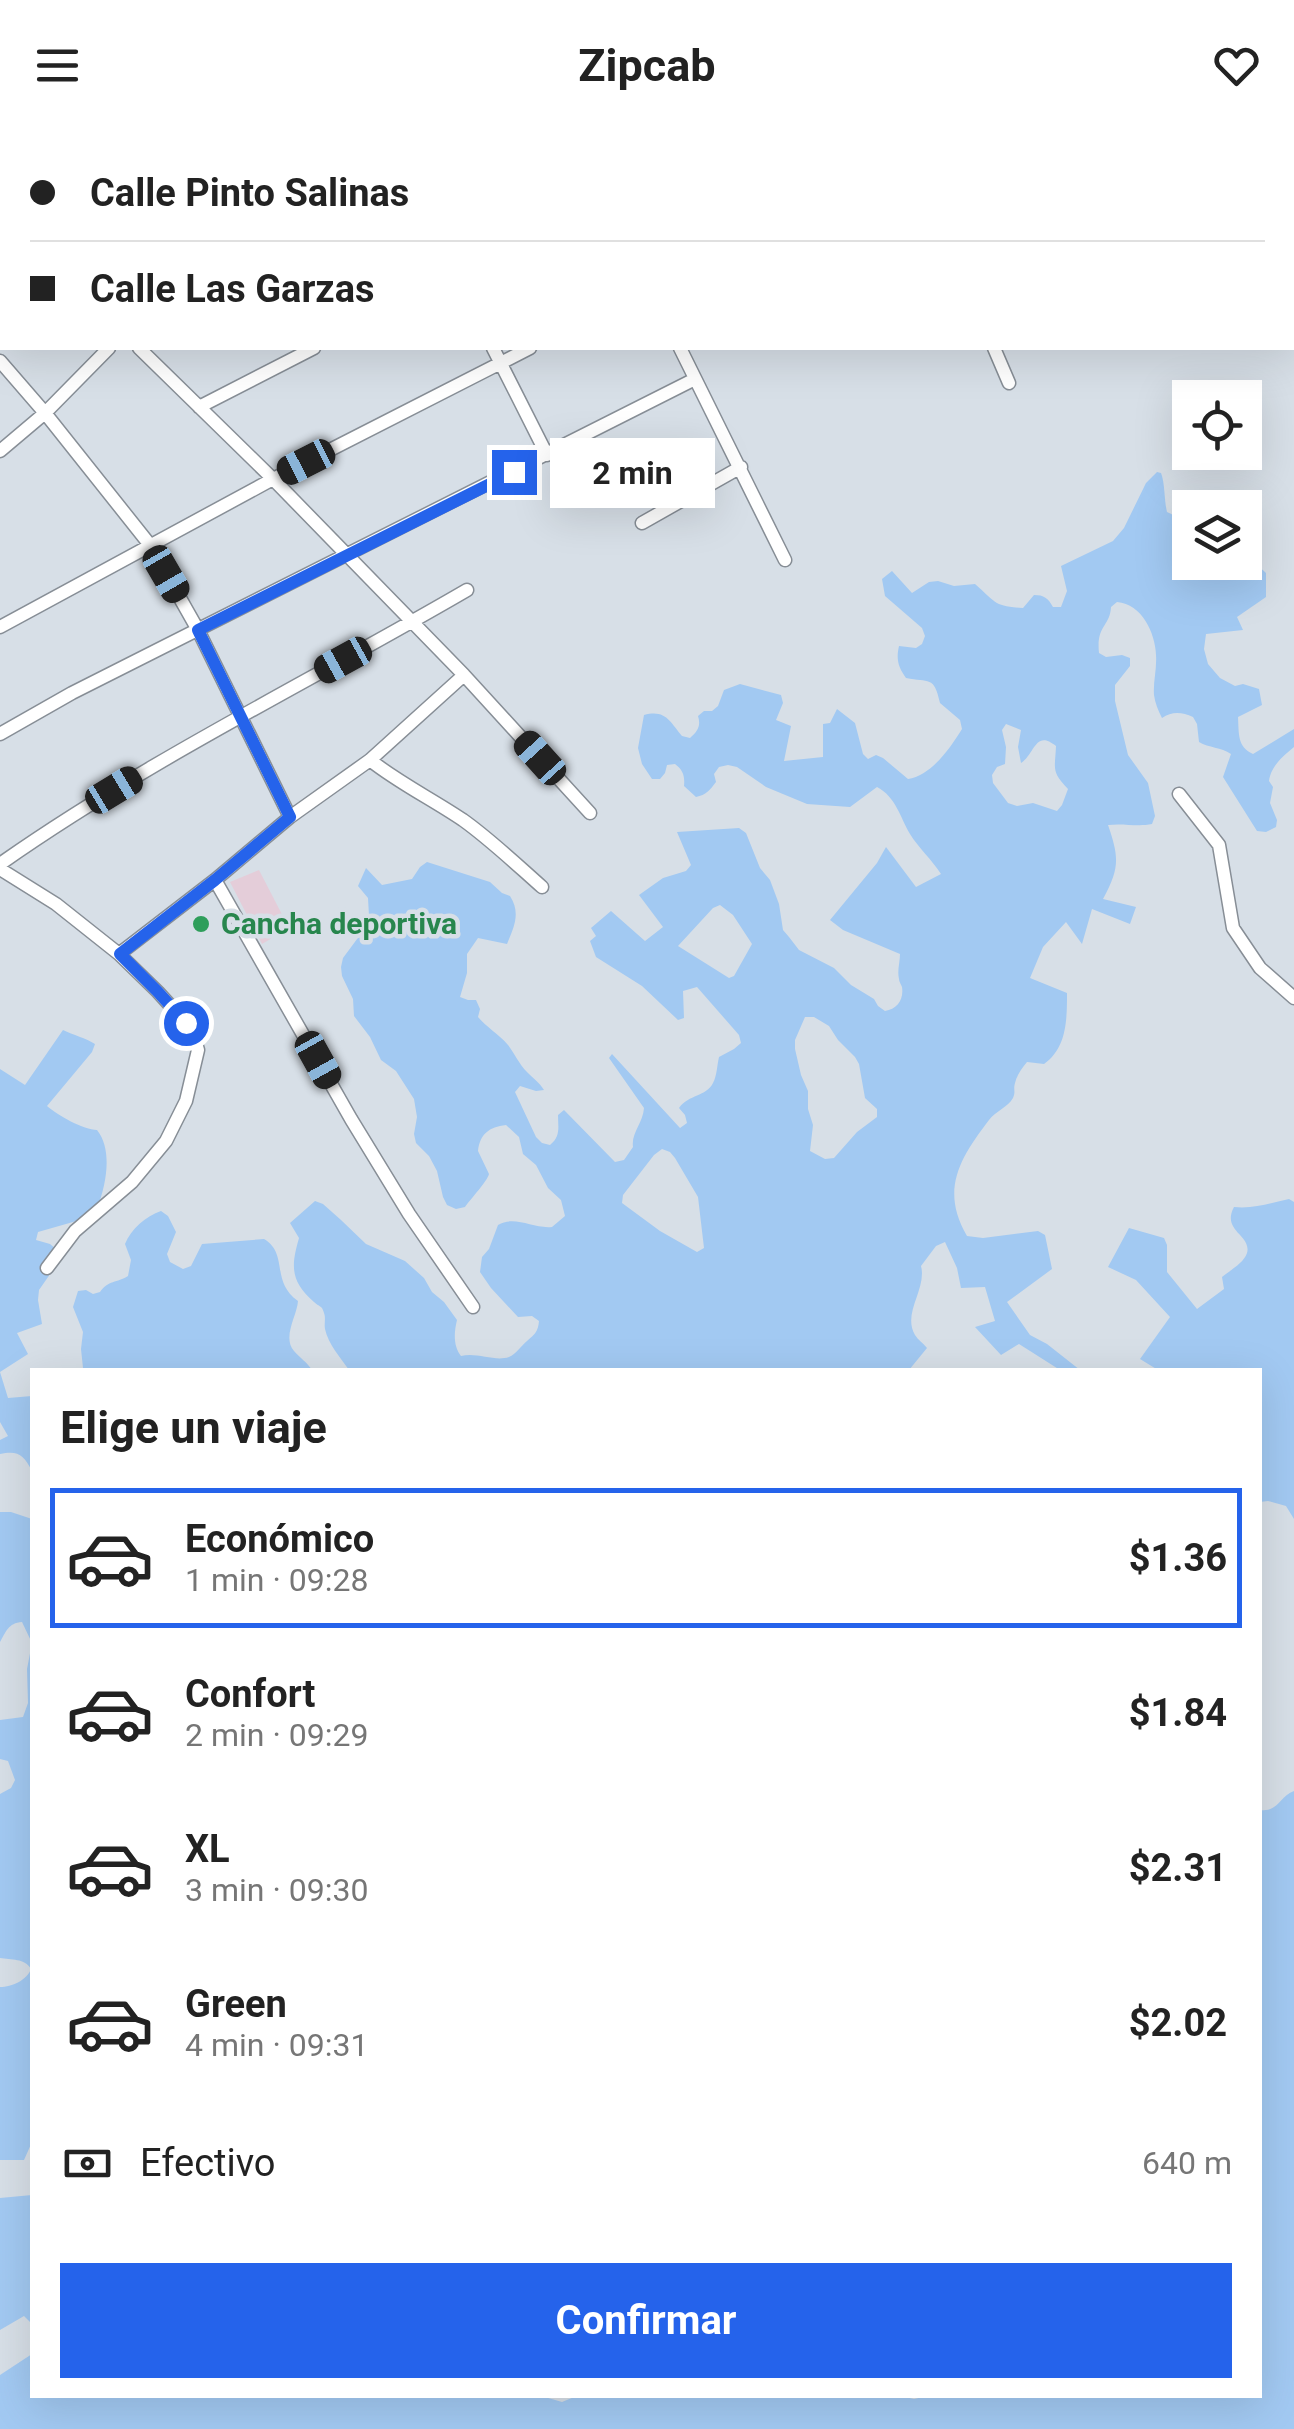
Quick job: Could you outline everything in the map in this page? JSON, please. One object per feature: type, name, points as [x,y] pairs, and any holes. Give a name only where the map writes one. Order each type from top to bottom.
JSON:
[{"type":"street","points":[[0,451],[45,413],[107,350]]},
{"type":"street","points":[[141,350],[464,675],[590,813]]},
{"type":"street","points":[[198,406],[310,350]]},
{"type":"street","points":[[494,350],[547,455]]},
{"type":"street","points":[[0,628],[273,479],[526,350]]},
{"type":"street","points":[[681,350],[785,560]]},
{"type":"street","points":[[995,350],[1009,383]]},
{"type":"street","points":[[0,361],[150,545],[198,630],[290,817]]},
{"type":"street","points":[[0,734],[72,693],[696,379]]},
{"type":"street","points":[[642,522],[741,468]]},
{"type":"street","points":[[47,1268],[76,1231],[132,1182],[166,1141],[186,1101],[198,1050],[186,1023],[120,954],[0,866],[50,828],[241,714],[468,590]]},
{"type":"street","points":[[120,954],[290,817],[370,760],[464,675]]},
{"type":"street","points":[[370,760],[476,830],[542,886]]},
{"type":"street","points":[[1179,794],[1219,845],[1233,928],[1260,968],[1294,998]]},
{"type":"street","points":[[215,880],[350,1119],[409,1214],[474,1307]]},
{"type":"shaded area","points":[[1157,472],[1163,481],[1167,512],[1172,514],[1172,580],[1262,580],[1262,570],[1266,573],[1266,597],[1237,617],[1243,630],[1206,634],[1204,649],[1208,664],[1220,678],[1235,686],[1259,689],[1262,705],[1238,717],[1244,748],[1253,754],[1294,729],[1294,747],[1270,776],[1270,803],[1276,827],[1257,831],[1223,777],[1231,754],[1199,742],[1193,717],[1177,713],[1162,718],[1154,695],[1155,646],[1146,621],[1126,604],[1117,602],[1111,607],[1099,637],[1099,653],[1130,658],[1130,666],[1115,685],[1115,701],[1128,755],[1148,783],[1155,816],[1152,824],[1108,825],[1116,862],[1103,899],[1136,907],[1130,924],[1092,909],[1082,944],[1066,922],[1043,947],[1030,978],[1067,993],[1061,1041],[1044,1064],[1027,1062],[1023,1067],[1013,1098],[989,1120],[962,1161],[954,1189],[959,1219],[967,1236],[983,1238],[1038,1231],[1045,1235],[1052,1269],[1007,1302],[1030,1335],[1077,1368],[1057,1368],[1019,1344],[1001,1355],[975,1327],[995,1321],[985,1287],[961,1288],[945,1242],[936,1246],[921,1266],[921,1283],[911,1318],[916,1337],[927,1348],[911,1368],[348,1368],[329,1340],[322,1309],[300,1287],[294,1273],[299,1238],[290,1223],[315,1201],[366,1244],[405,1261],[424,1278],[457,1320],[455,1339],[461,1356],[509,1357],[538,1328],[539,1321],[532,1316],[518,1317],[480,1272],[482,1257],[498,1225],[511,1221],[552,1227],[565,1216],[561,1200],[548,1188],[536,1165],[523,1154],[519,1137],[506,1125],[490,1130],[481,1140],[478,1151],[489,1174],[482,1185],[465,1207],[447,1205],[437,1171],[416,1143],[414,1099],[396,1071],[381,1060],[354,1016],[353,999],[342,976],[343,958],[369,916],[368,898],[358,886],[366,868],[382,885],[412,879],[427,862],[490,882],[510,896],[516,914],[507,944],[478,938],[467,954],[467,973],[460,997],[476,1000],[478,1017],[504,1041],[544,1090],[520,1086],[515,1092],[542,1143],[550,1145],[556,1138],[558,1115],[564,1110],[615,1162],[624,1160],[633,1147],[644,1108],[609,1058],[612,1054],[680,1128],[687,1123],[679,1108],[710,1088],[719,1057],[741,1043],[739,1035],[697,987],[683,991],[684,1018],[678,1020],[642,986],[596,957],[590,941],[596,936],[591,928],[611,911],[645,941],[663,927],[639,895],[691,865],[677,832],[739,828],[746,833],[760,868],[770,880],[783,930],[799,950],[834,968],[885,1011],[901,1000],[900,954],[843,930],[830,920],[886,847],[916,887],[941,874],[910,834],[893,802],[877,787],[850,807],[807,804],[728,765],[719,767],[714,785],[696,797],[684,786],[683,774],[675,764],[667,765],[660,779],[652,779],[638,748],[644,715],[663,715],[682,736],[690,738],[698,728],[698,716],[718,706],[724,690],[740,684],[781,695],[783,703],[776,720],[791,726],[784,761],[823,757],[823,724],[830,723],[837,709],[855,723],[863,754],[868,759],[876,755],[908,779],[916,777],[939,760],[962,729],[960,720],[940,703],[933,684],[906,678],[901,670],[899,646],[916,648],[925,636],[922,628],[885,596],[882,579],[892,571],[912,593],[929,582],[975,584],[1006,606],[1023,608],[1034,595],[1045,598],[1053,607],[1061,607],[1067,591],[1061,566],[1113,541],[1124,528],[1146,483]],"holes":[[[1006,724],[1021,730],[1021,763],[1039,742],[1049,741],[1056,746],[1055,770],[1068,789],[1057,811],[1033,803],[1008,803],[993,783],[997,767],[1005,764],[1002,730]],[[720,905],[733,915],[752,944],[734,976],[729,978],[678,946],[713,908]],[[805,1017],[814,1017],[829,1026],[855,1057],[865,1098],[877,1109],[877,1117],[834,1158],[825,1159],[810,1151],[813,1125],[795,1049]],[[662,1149],[670,1152],[698,1197],[704,1248],[697,1252],[622,1203],[623,1195],[654,1155]]]},
{"type":"shaded area","points":[[259,870],[289,928],[262,944],[230,882]]},
{"type":"shaded area","points":[[63,1030],[95,1044],[47,1106],[85,1128],[97,1130],[105,1147],[105,1178],[98,1206],[80,1220],[38,1232],[36,1240],[57,1250],[55,1267],[39,1290],[42,1324],[17,1333],[28,1354],[0,1372],[0,1069],[25,1085]]},
{"type":"shaded area","points":[[1289,1199],[1294,1202],[1294,1519],[1286,1506],[1262,1502],[1262,1368],[1155,1368],[1140,1359],[1170,1317],[1136,1280],[1108,1267],[1129,1228],[1164,1238],[1167,1272],[1197,1309],[1224,1289],[1222,1277],[1247,1253],[1245,1242],[1231,1222],[1234,1207]]},
{"type":"shaded area","points":[[161,1211],[168,1216],[176,1232],[167,1254],[170,1262],[183,1269],[191,1266],[202,1244],[264,1239],[271,1245],[284,1285],[298,1301],[289,1339],[294,1351],[310,1368],[83,1368],[83,1332],[73,1307],[78,1291],[100,1292],[128,1276],[131,1260],[125,1244],[150,1216]]},
{"type":"shaded area","points":[[0,1372],[8,1398],[30,1396],[30,1468],[20,1455],[0,1454],[0,1440],[8,1436],[0,1422]]},
{"type":"shaded area","points":[[0,1512],[11,1512],[30,1518],[30,1639],[22,1622],[10,1626],[0,1642]]},
{"type":"shaded area","points":[[30,1653],[30,1968],[21,1961],[0,1958],[0,1794],[11,1788],[15,1780],[8,1761],[0,1759],[0,1720],[23,1717],[28,1703]]},
{"type":"shaded area","points":[[1294,1791],[1294,2429],[0,2429],[0,2375],[30,2355],[30,2398],[548,2398],[562,2402],[572,2398],[1262,2398],[1262,1810],[1271,1809]]},
{"type":"shaded area","points":[[30,1970],[30,2146],[24,2160],[0,2160],[0,1987]]},
{"type":"shaded area","points":[[30,2195],[30,2322],[24,2316],[0,2330],[0,2198]]},
{"type":"place","name":"Cancha deportiva","points":[[201,924]]},
{"type":"route","points":[[186,1023],[120,954],[290,817],[198,630],[514,472]]}]
